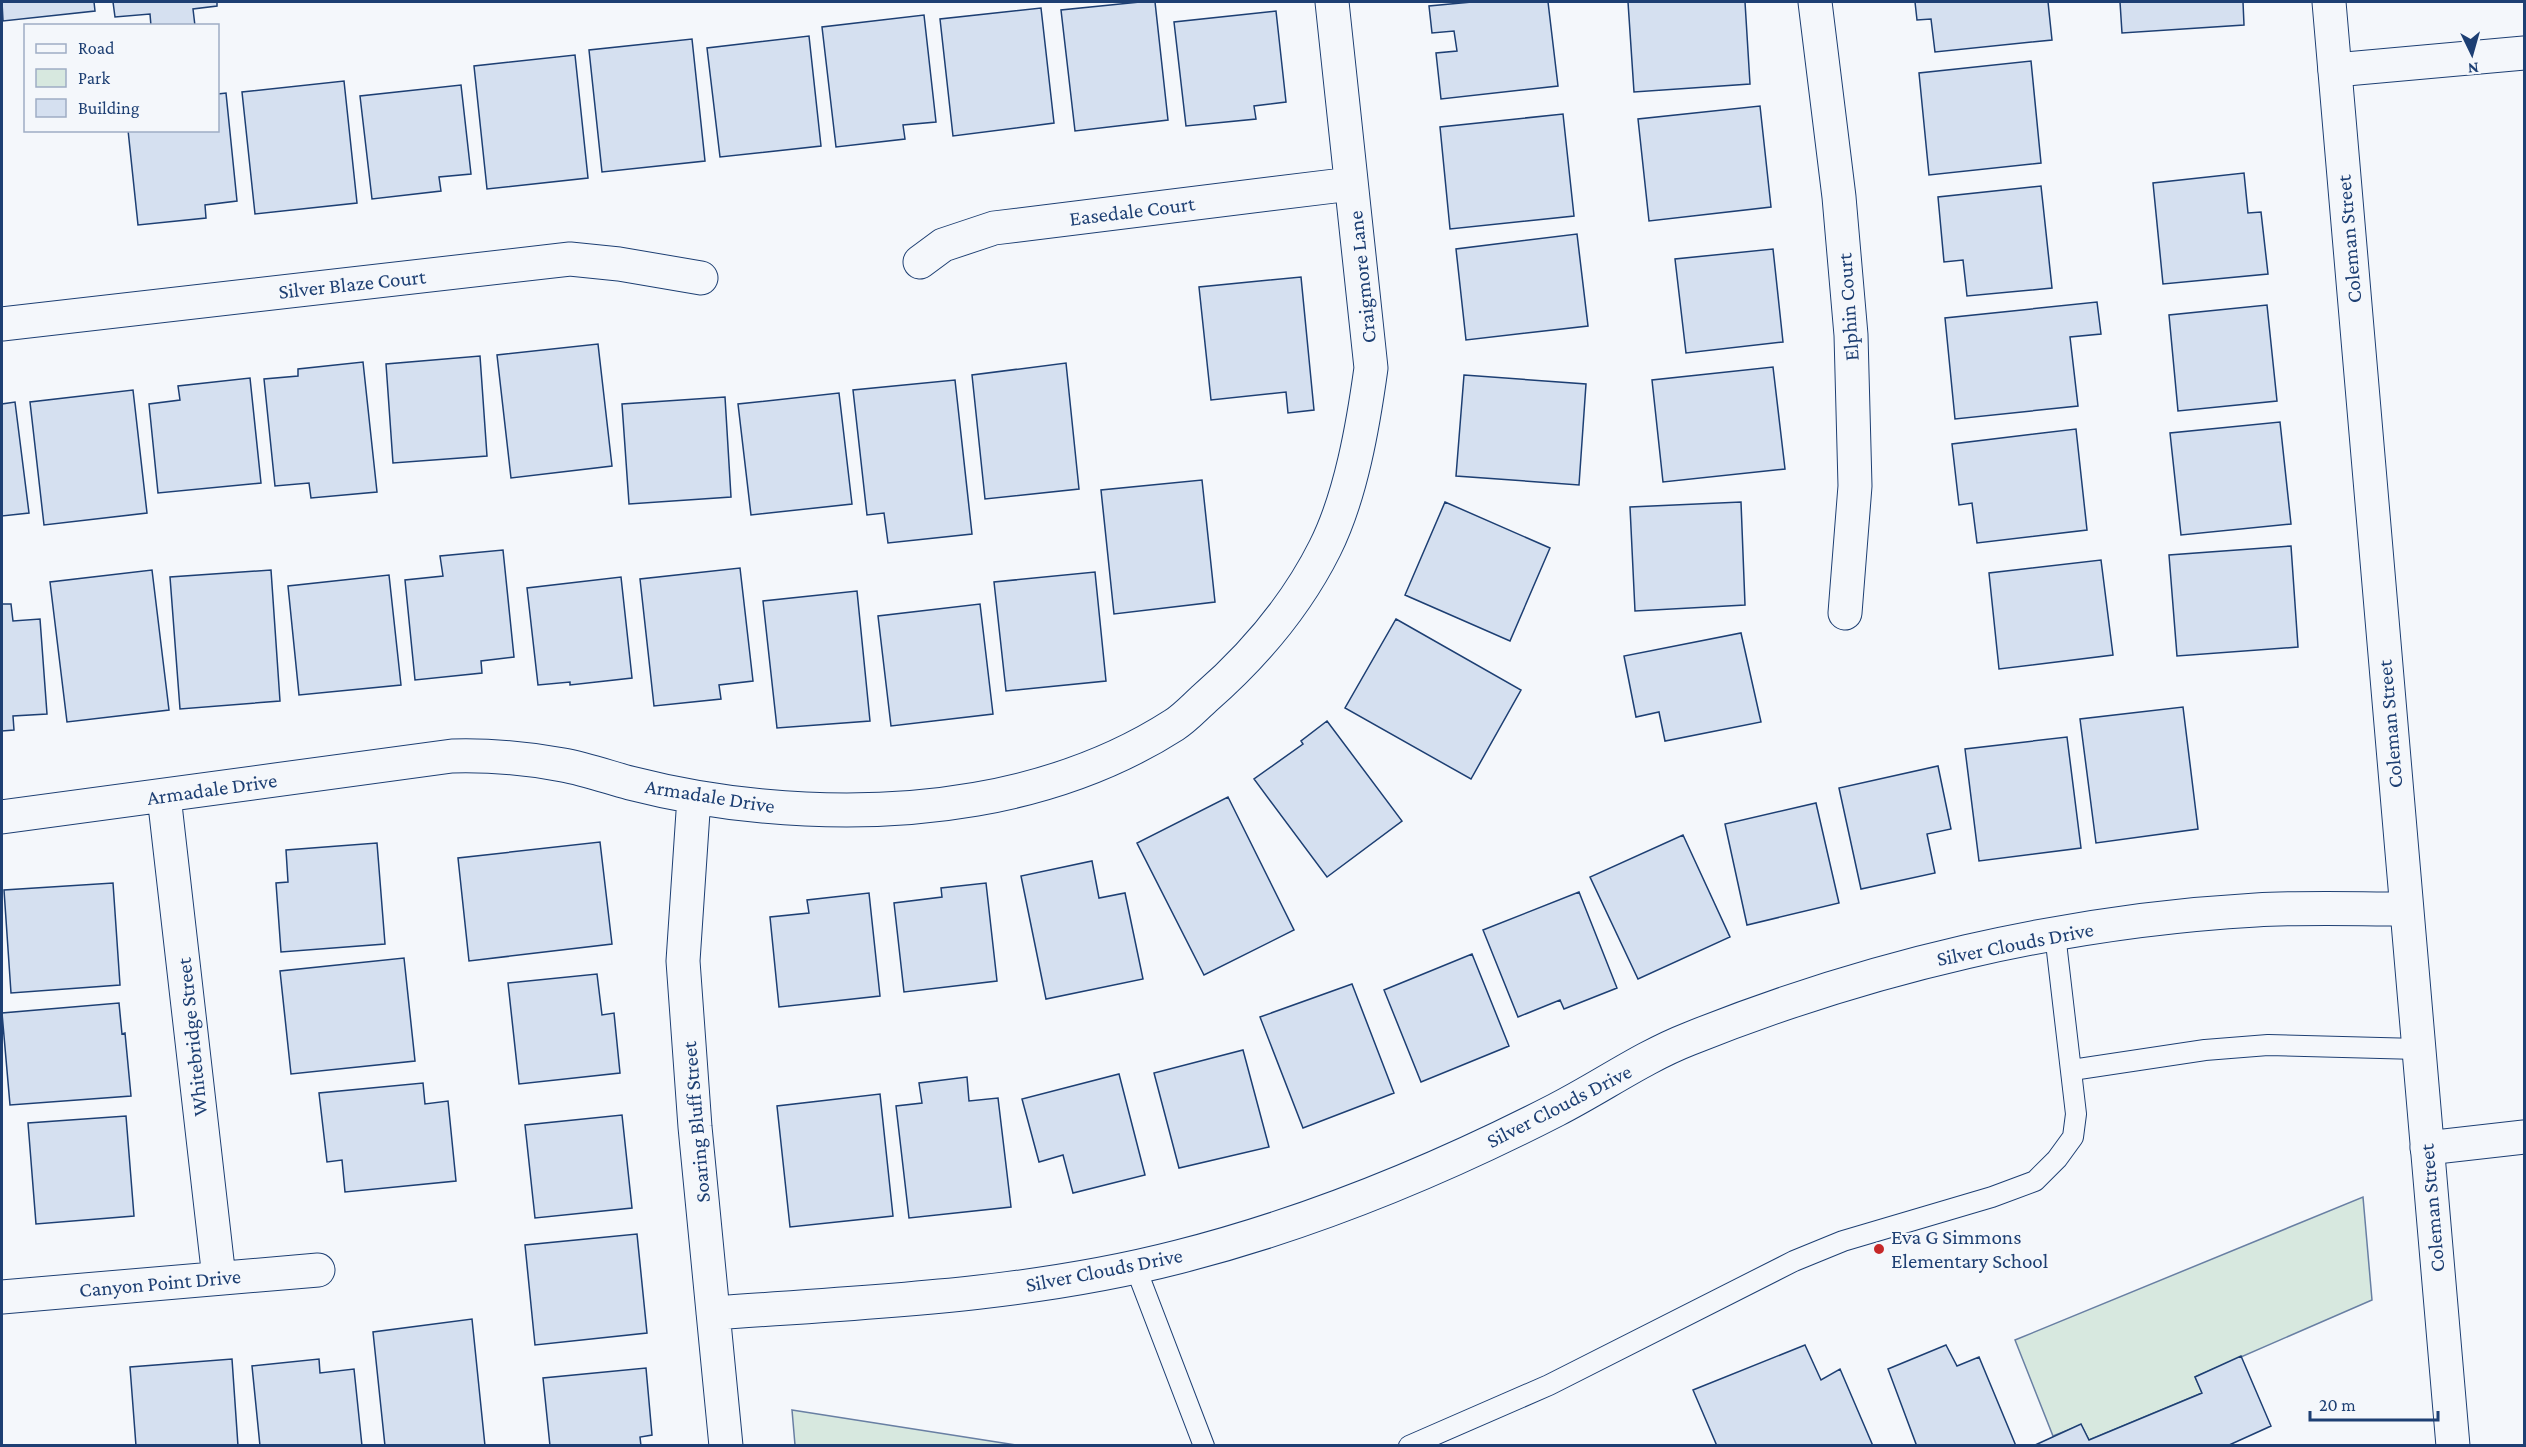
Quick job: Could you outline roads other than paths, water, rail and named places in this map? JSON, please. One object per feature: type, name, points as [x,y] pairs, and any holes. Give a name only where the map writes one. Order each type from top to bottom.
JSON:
[{"type":"street","name":"Craigmore Lane","points":[[1325,547],[1347,484],[1364,424],[1371,368],[1332,2]]},
{"type":"street","name":"Elphin Court","points":[[1815,2],[1839,197],[1851,335],[1856,486],[1845,613]]},
{"type":"street","name":"Coleman Street","points":[[2329,2],[2453,1446]]},
{"type":"street","points":[[2335,70],[2524,53]]},
{"type":"street","name":"Easedale Court","points":[[920,262],[943,245],[994,228],[1351,184]]},
{"type":"street","name":"Silver Blaze Court","points":[[2,324],[570,259],[619,264],[701,278]]},
{"type":"street","name":"Armadale Drive","points":[[2,817],[452,756],[495,755],[564,765],[694,797],[819,810],[872,809],[1000,794],[1061,780],[1124,753],[1176,724],[1262,642],[1298,593],[1325,547]]},
{"type":"street","name":"Whitebridge Street","points":[[164,796],[219,1278]]},
{"type":"street","name":"Soaring Bluff Street","points":[[694,797],[684,961],[694,1127],[726,1446]]},
{"type":"street","name":"Silver Clouds Drive","points":[[713,1313],[940,1296],[1061,1282],[1180,1257],[1292,1222],[1399,1182],[1557,1110],[1684,1040],[1798,999],[1931,960],[2055,934],[2150,919],[2258,909],[2406,909]]},
{"type":"street","points":[[2427,1148],[2524,1137]]},
{"type":"street","name":"Canyon Point Drive","points":[[2,1297],[318,1270]]},
{"type":"lane","points":[[1409,1446],[1549,1385],[1671,1321],[1804,1257],[1843,1241],[1992,1197],[2035,1180],[2057,1159],[2073,1137],[2076,1114],[2055,934]]},
{"type":"lane","points":[[2072,1070],[2205,1050],[2268,1045],[2418,1049]]},
{"type":"lane","points":[[1135,1266],[1182,1395],[1204,1446]]},
{"type":"place","name":"Eva G Simmons Elementary School","points":[[1879,1249]]}]
